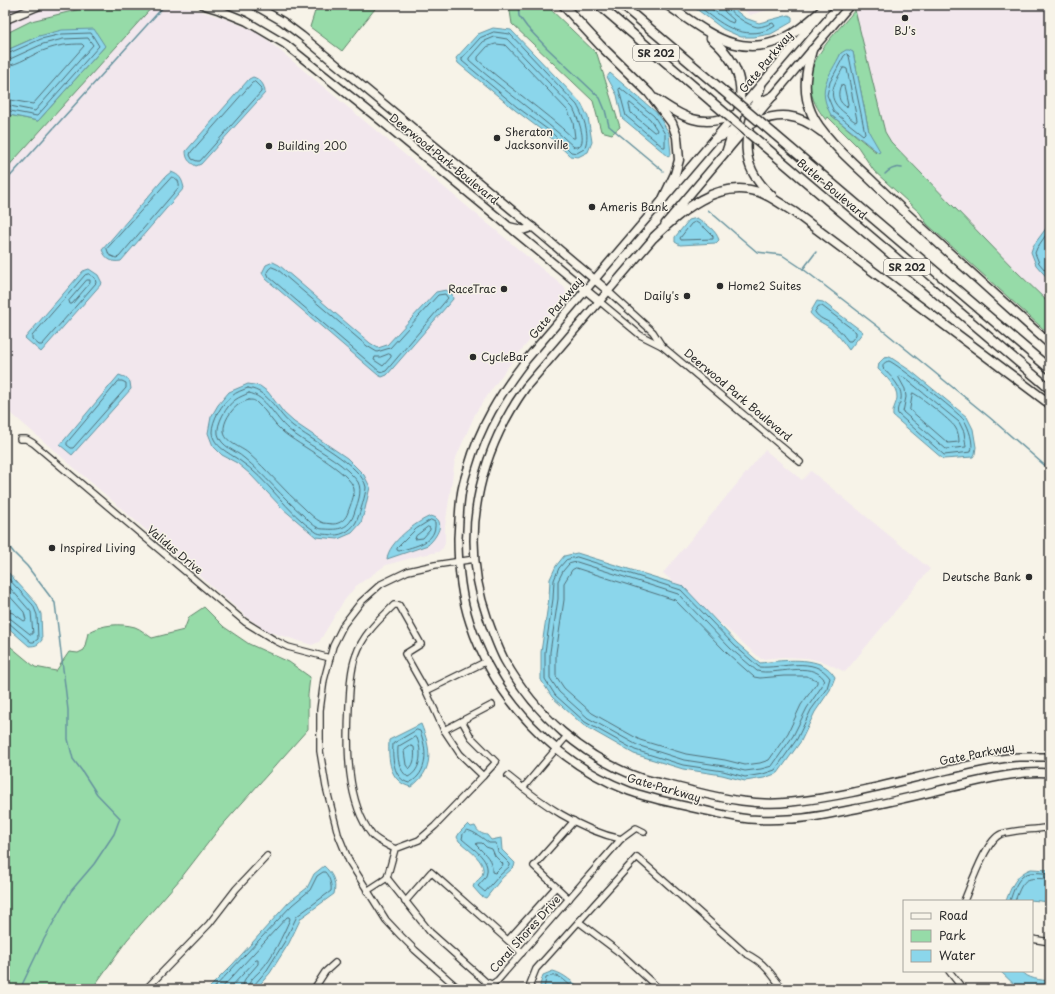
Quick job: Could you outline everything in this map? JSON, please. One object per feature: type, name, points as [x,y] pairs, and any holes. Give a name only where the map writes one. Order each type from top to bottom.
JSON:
[{"type":"highway","points":[[563,5],[649,94],[672,123],[679,145],[679,160],[678,167],[663,199]]},
{"type":"highway","name":"Butler Boulevard","points":[[599,5],[1050,389]]},
{"type":"highway","name":"Butler Boulevard","points":[[622,5],[1050,369]]},
{"type":"highway","points":[[667,5],[722,41],[742,46],[758,46],[780,40],[793,33],[829,5]]},
{"type":"highway","points":[[690,21],[724,50],[735,66],[740,85],[739,103],[733,132],[727,150]]},
{"type":"highway","points":[[812,50],[806,72],[805,89],[807,100],[812,114],[832,140],[911,219],[1050,344]]},
{"type":"highway","points":[[761,85],[749,124],[746,153],[753,173],[765,189],[1050,404]]},
{"type":"highway","points":[[649,94],[675,112],[692,119],[714,121],[737,114],[774,96]]},
{"type":"highway","points":[[714,139],[749,124],[775,116],[790,117],[805,121],[832,140]]},
{"type":"highway","points":[[654,237],[692,204],[722,191],[740,190],[757,192],[770,197],[794,212]]},
{"type":"main road","points":[[5,20],[41,5]]},
{"type":"main road","name":"Deerwood Park Boulevard","points":[[203,5],[246,21],[285,44],[599,301]]},
{"type":"main road","name":"Deerwood Park Boulevard","points":[[254,5],[282,21],[302,36],[608,291]]},
{"type":"main road","name":"Gate Parkway","points":[[829,5],[594,279],[507,384],[482,429],[474,448],[461,493],[459,509],[458,562],[467,613],[481,651],[504,691],[514,706],[542,736],[583,767],[606,781],[630,791],[683,806],[749,819],[790,819],[851,810],[992,778],[1023,774],[1050,773]]},
{"type":"main road","name":"Gate Parkway","points":[[850,5],[526,387],[499,431],[484,469],[477,500],[474,532],[476,577],[487,618],[504,661],[520,686],[533,702],[577,745],[620,769],[642,778],[711,795],[773,804],[826,798],[984,762],[1017,757],[1050,757]]},
{"type":"main road","points":[[509,226],[524,230],[533,228]]},
{"type":"street","name":"Deerwood Park Boulevard","points":[[608,291],[653,332],[662,346]]},
{"type":"street","name":"Deerwood Park Boulevard","points":[[599,301],[640,335],[662,346],[800,462]]},
{"type":"street","name":"Validus Drive","points":[[20,439],[26,439],[33,443],[245,622],[288,647],[330,658]]},
{"type":"street","points":[[459,989],[401,936],[386,920],[349,861],[338,834],[325,780],[320,751],[320,710],[324,680],[333,646],[344,624],[361,602],[382,584],[408,571],[475,559]]},
{"type":"street","points":[[395,849],[373,836],[360,816],[353,789],[347,744],[350,686],[356,655],[370,630],[394,605],[399,605],[421,644],[405,654],[426,692],[444,730],[460,754],[484,776]]},
{"type":"street","points":[[426,692],[487,661]]},
{"type":"street","points":[[444,730],[492,705]]},
{"type":"street","points":[[395,849],[420,840],[496,762],[471,738],[462,721]]},
{"type":"street","points":[[522,788],[567,736]]},
{"type":"street","points":[[508,776],[522,788],[574,821],[611,837],[621,839]]},
{"type":"street","points":[[569,899],[534,866],[574,821]]},
{"type":"street","name":"Coral Shores Drive","points":[[387,878],[430,932],[486,982],[492,984],[498,980],[621,839],[636,828],[644,832]]},
{"type":"street","points":[[964,900],[990,843],[994,838],[1001,834],[1045,828],[1050,829]]},
{"type":"street","points":[[367,891],[387,878],[395,849]]},
{"type":"street","points":[[146,989],[209,924],[236,889],[267,856]]},
{"type":"street","points":[[531,989],[530,984],[536,969],[638,857],[745,953],[763,965],[778,984],[784,989]]},
{"type":"street","points":[[405,902],[431,872],[522,953]]},
{"type":"street","points":[[508,940],[556,887]]},
{"type":"street","points":[[579,922],[620,953],[659,989]]},
{"type":"street","points":[[1033,939],[1050,942]]},
{"type":"street","points":[[314,989],[325,972],[335,963]]},
{"type":"street","points":[[950,972],[963,989]]},
{"type":"shaded area","points":[[5,5],[180,5],[221,17],[248,28],[266,39],[565,288],[565,297],[507,368],[476,412],[455,460],[445,526],[445,543],[443,548],[438,552],[386,565],[356,586],[343,602],[319,642],[312,645],[267,631],[248,618],[5,408]]},
{"type":"shaded area","points":[[737,5],[787,5],[750,15]]},
{"type":"shaded area","points":[[860,5],[1050,5],[1050,304],[891,142],[885,132],[855,10]]},
{"type":"shaded area","points":[[765,450],[802,480],[811,471],[930,569],[845,672],[827,663],[808,658],[783,657],[761,659],[663,573]]},
{"type":"green space","points":[[97,5],[154,5],[5,170],[5,114],[38,121],[105,46],[39,36],[5,51],[5,34],[31,21]]},
{"type":"green space","points":[[317,5],[378,5],[342,51],[310,27]]},
{"type":"green space","points":[[509,5],[546,5],[597,54],[620,127],[612,134],[601,131],[593,101],[512,24]]},
{"type":"green space","points":[[855,10],[885,132],[891,142],[1050,304],[1050,335],[927,224],[920,213],[874,171],[858,147],[828,117],[826,120],[815,104],[810,88],[811,74],[815,61],[833,35]],"holes":[[[853,52],[869,132],[876,152],[831,115],[838,60],[841,53]]]},
{"type":"green space","points":[[204,607],[224,627],[249,644],[289,662],[310,677],[308,695],[308,729],[218,830],[181,878],[127,940],[92,989],[5,989],[5,642],[35,667],[56,671],[69,652],[78,653],[84,650],[88,633],[93,630],[111,625],[129,626],[137,628],[152,638],[184,630],[189,617]]},
{"type":"water","points":[[691,5],[729,5],[745,18],[759,23],[789,15],[792,17],[792,22],[771,34],[754,37],[741,37],[723,29]]},
{"type":"water","points":[[493,28],[511,30],[581,103],[588,117],[592,142],[588,152],[578,157],[570,156],[548,135],[458,63],[456,58],[478,34]]},
{"type":"water","points":[[94,29],[105,46],[38,121],[5,114],[5,51],[39,36],[62,30]]},
{"type":"water","points":[[846,50],[853,52],[869,132],[880,151],[879,153],[831,115],[827,105],[824,90],[826,83],[841,53]]},
{"type":"water","points":[[610,73],[657,113],[669,133],[671,154],[668,156],[622,118],[617,95],[607,77]]},
{"type":"water","points":[[253,77],[262,83],[265,93],[201,164],[196,166],[191,163],[187,158],[186,151],[249,79]]},
{"type":"water","points":[[171,172],[177,174],[184,188],[121,261],[111,261],[102,250]]},
{"type":"water","points":[[697,218],[713,230],[718,236],[719,240],[716,243],[680,245],[675,242],[675,237],[689,220]]},
{"type":"water","points":[[1050,223],[1050,281],[1036,265],[1031,252],[1033,246]]},
{"type":"water","points":[[273,262],[279,265],[370,343],[378,348],[387,345],[436,292],[446,290],[452,294],[453,299],[387,375],[382,377],[266,279],[262,273],[266,265]]},
{"type":"water","points":[[89,269],[98,275],[102,283],[41,352],[25,338],[83,271]]},
{"type":"water","points":[[817,301],[823,302],[863,332],[849,350],[833,330],[817,320],[810,313]]},
{"type":"water","points":[[890,357],[911,371],[967,417],[973,429],[976,447],[973,457],[943,459],[893,416],[897,394],[890,382],[878,369],[879,363],[884,358]]},
{"type":"water","points":[[119,375],[127,378],[130,382],[131,389],[72,455],[60,445]]},
{"type":"water","points":[[248,384],[260,386],[268,392],[284,413],[294,422],[347,458],[364,475],[370,487],[361,523],[352,533],[338,539],[316,537],[282,508],[250,474],[237,463],[222,455],[213,446],[208,433],[211,417],[218,405],[229,392]]},
{"type":"water","points":[[431,516],[439,521],[440,525],[437,534],[428,545],[387,559],[392,546],[404,533]]},
{"type":"water","points":[[577,553],[683,586],[737,643],[760,663],[794,660],[804,661],[820,664],[830,671],[835,677],[830,690],[815,712],[801,741],[778,773],[764,778],[745,781],[722,775],[683,769],[634,754],[583,725],[552,697],[541,680],[541,652],[549,598],[550,579],[556,566],[564,556]]},
{"type":"water","points":[[5,569],[36,603],[41,614],[42,640],[37,645],[29,646],[5,625]]},
{"type":"water","points":[[421,724],[429,750],[429,758],[424,773],[411,787],[398,780],[391,769],[389,740]]},
{"type":"water","points":[[468,824],[471,827],[475,826],[481,833],[487,835],[491,840],[501,838],[502,850],[515,863],[514,867],[502,878],[486,898],[481,896],[473,887],[481,877],[483,867],[477,857],[459,841],[457,837]]},
{"type":"water","points":[[324,866],[333,878],[335,886],[334,894],[301,918],[289,943],[270,973],[256,989],[208,989],[233,964],[289,902],[307,888],[314,874]]},
{"type":"water","points":[[1031,869],[1050,870],[1050,902],[1033,900],[1006,900],[1012,886],[1021,874]]},
{"type":"water","points":[[553,971],[565,976],[583,989],[541,989],[540,985],[543,975]]},
{"type":"water","points":[[1001,972],[1023,972],[1027,976],[1039,980],[1050,981],[1050,989],[1019,989]]},
{"type":"waterway","points":[[5,182],[165,5]]},
{"type":"waterway","points":[[518,5],[519,16],[527,27],[600,98],[609,126],[663,171]]},
{"type":"waterway","points":[[885,174],[893,168],[902,168]]},
{"type":"waterway","points":[[708,210],[757,252],[782,255],[803,269],[885,332],[989,417],[1050,470]]},
{"type":"waterway","points":[[803,269],[816,252]]},
{"type":"waterway","points":[[5,541],[27,566],[55,603],[68,710],[68,739],[73,759],[97,794],[120,818],[114,834],[94,864],[71,891],[43,941],[20,989]]},
{"type":"place","name":"BJ's","points":[[905,18]]},
{"type":"place","name":"Sheraton Jacksonville","points":[[497,138]]},
{"type":"place","name":"Building 200","points":[[269,146]]},
{"type":"place","name":"Ameris Bank","points":[[592,207]]},
{"type":"place","name":"Home2 Suites","points":[[720,286]]},
{"type":"place","name":"RaceTrac","points":[[504,289]]},
{"type":"place","name":"Daily's","points":[[687,296]]},
{"type":"place","name":"CycleBar","points":[[473,357]]},
{"type":"place","name":"Inspired Living","points":[[52,548]]},
{"type":"place","name":"Deutsche Bank","points":[[1029,577]]}]
